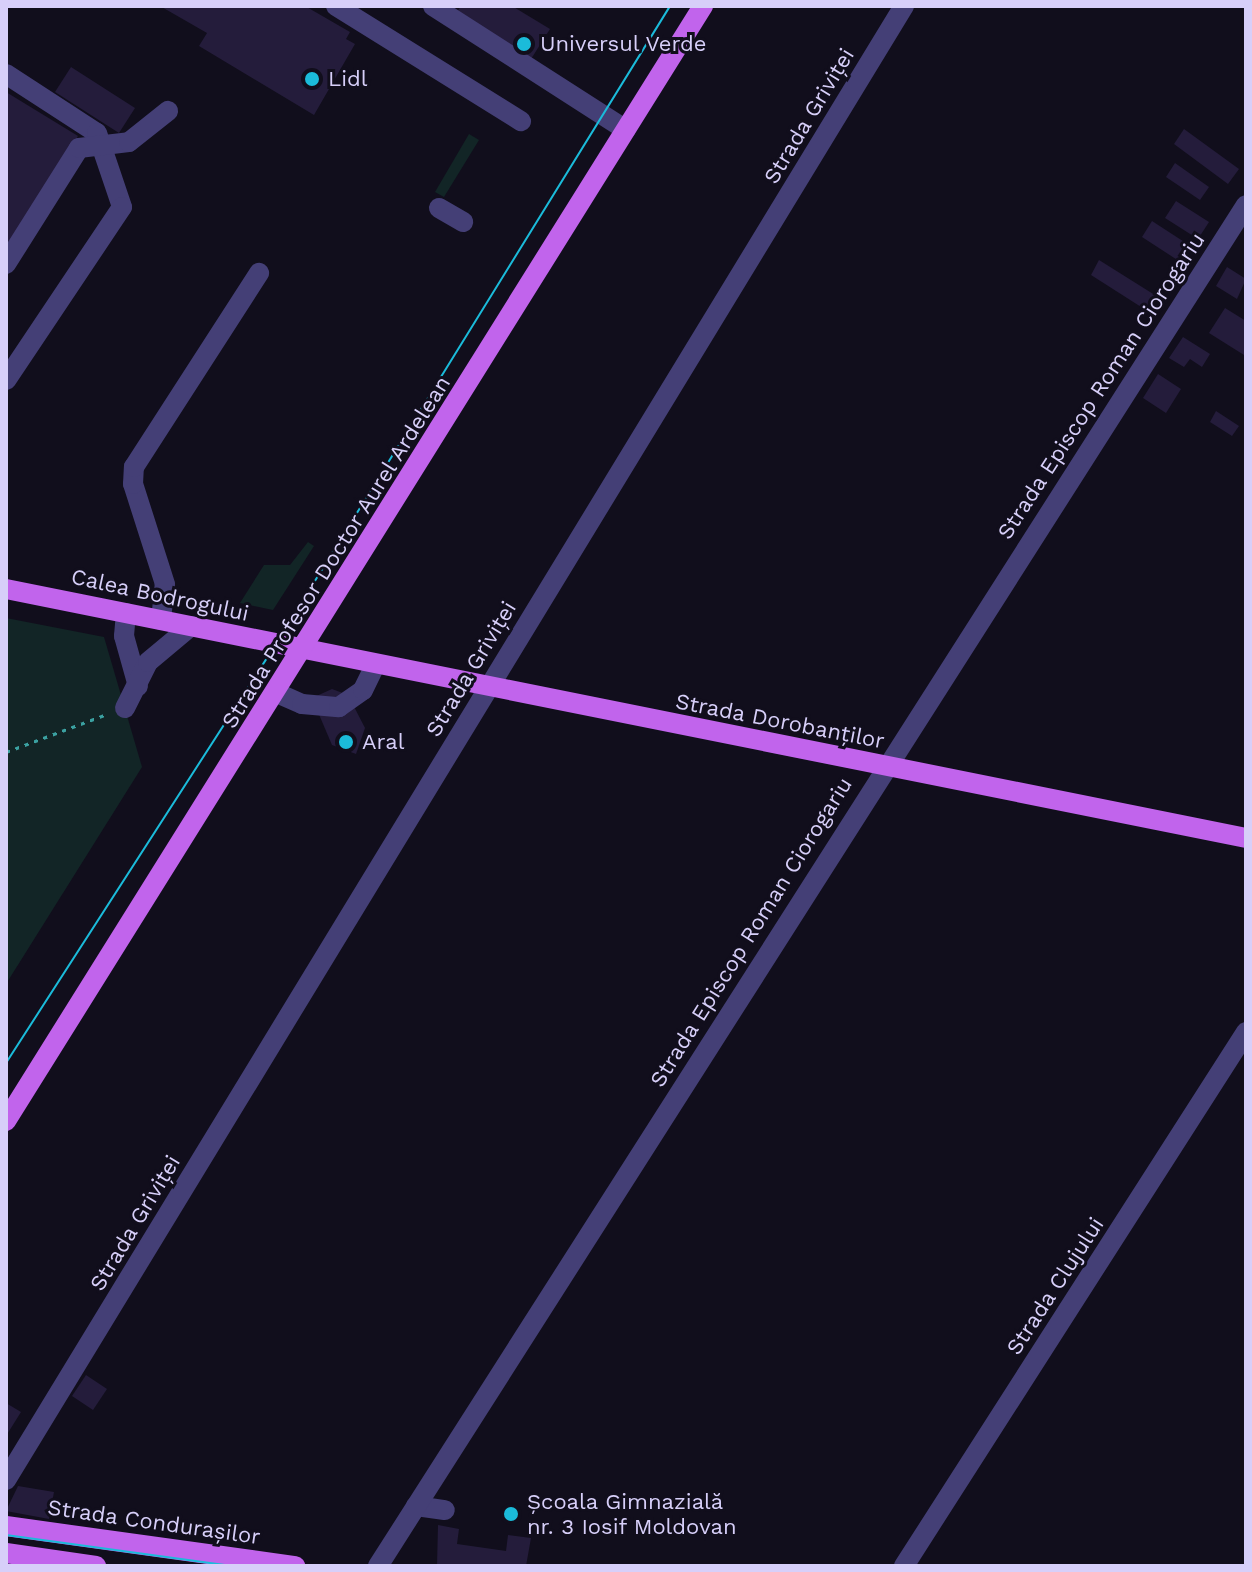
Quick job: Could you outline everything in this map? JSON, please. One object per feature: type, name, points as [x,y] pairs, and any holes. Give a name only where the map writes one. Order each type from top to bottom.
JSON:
[{"type":"main road","name":"Strada Profesor Doctor Aurel Ardelean","points":[[6,1121],[305,650],[703,6]]},
{"type":"main road","name":"Calea Bodrogului","points":[[6,589],[305,650]]},
{"type":"main road","name":"Strada Dorobanților","points":[[305,650],[1246,838]]},
{"type":"main road","name":"Strada Condurașilor","points":[[6,1526],[295,1566]]},
{"type":"main road","points":[[6,1553],[96,1566]]},
{"type":"street","points":[[336,6],[521,121]]},
{"type":"street","name":"Strada Griviței","points":[[6,1480],[904,6]]},
{"type":"street","points":[[435,7],[626,130]]},
{"type":"street","points":[[6,74],[83,121],[103,146],[122,207],[6,380]]},
{"type":"street","points":[[6,264],[74,153],[143,134],[168,111]]},
{"type":"street","name":"Strada Episcop Roman Ciorogariu","points":[[378,1566],[884,767],[1246,205]]},
{"type":"street","points":[[439,208],[463,222]]},
{"type":"street","points":[[161,620],[165,584],[133,484],[134,467],[259,273]]},
{"type":"street","points":[[126,613],[126,645],[138,686]]},
{"type":"street","points":[[125,708],[153,656],[191,626]]},
{"type":"street","points":[[277,693],[302,704],[339,707],[363,690],[375,665]]},
{"type":"street","name":"Strada Clujului","points":[[904,1566],[1246,1032]]},
{"type":"street","points":[[416,1506],[445,1510]]},
{"type":"path","points":[[6,752],[125,708]]},
{"type":"green space","points":[[469,134],[479,140],[444,197],[435,192]]},
{"type":"green space","points":[[308,542],[314,546],[273,610],[240,603],[264,565],[290,565]]},
{"type":"green space","points":[[6,618],[104,637],[142,767],[6,984]]},
{"type":"building","points":[[160,6],[305,6],[350,32],[346,39],[355,44],[314,115],[199,46],[207,33]]},
{"type":"building","name":"Universul Verde","points":[[461,6],[512,6],[550,29],[531,59],[457,12]]},
{"type":"building","points":[[71,67],[135,108],[119,133],[55,92]]},
{"type":"building","points":[[6,92],[78,136],[6,254]]},
{"type":"building","points":[[1184,129],[1239,169],[1228,184],[1174,144]]},
{"type":"building","points":[[1175,163],[1209,187],[1200,200],[1166,177]]},
{"type":"building","points":[[1176,201],[1209,222],[1198,239],[1165,218]]},
{"type":"building","points":[[1152,221],[1192,247],[1182,263],[1142,237]]},
{"type":"building","points":[[1099,260],[1158,297],[1149,312],[1091,275]]},
{"type":"building","points":[[1227,267],[1246,279],[1237,299],[1216,286]]},
{"type":"building","points":[[1225,308],[1246,321],[1244,355],[1209,333]]},
{"type":"building","points":[[1183,337],[1210,354],[1202,367],[1190,359],[1184,367],[1169,358]]},
{"type":"building","points":[[1158,374],[1181,389],[1166,413],[1143,398]]},
{"type":"building","points":[[1216,411],[1239,426],[1232,436],[1210,422]]},
{"type":"building","points":[[332,689],[348,695],[365,728],[356,754],[332,745],[312,698]]},
{"type":"building","points":[[86,1375],[107,1389],[93,1410],[72,1396]]},
{"type":"building","points":[[6,1403],[21,1412],[6,1436]]},
{"type":"building","points":[[18,1486],[54,1492],[49,1519],[6,1511]]},
{"type":"building","points":[[438,1525],[459,1529],[457,1544],[506,1551],[508,1535],[531,1538],[526,1566],[437,1566]]},
{"type":"tram line","points":[[6,1063],[276,644],[670,6]]},
{"type":"tram line","points":[[6,1535],[232,1566]]},
{"type":"place","name":"Universul Verde","points":[[524,44]]},
{"type":"place","name":"Lidl","points":[[312,79]]},
{"type":"place","name":"Aral","points":[[346,742]]},
{"type":"place","name":"Școala Gimnazială nr. 3 Iosif Moldovan","points":[[511,1514]]}]
